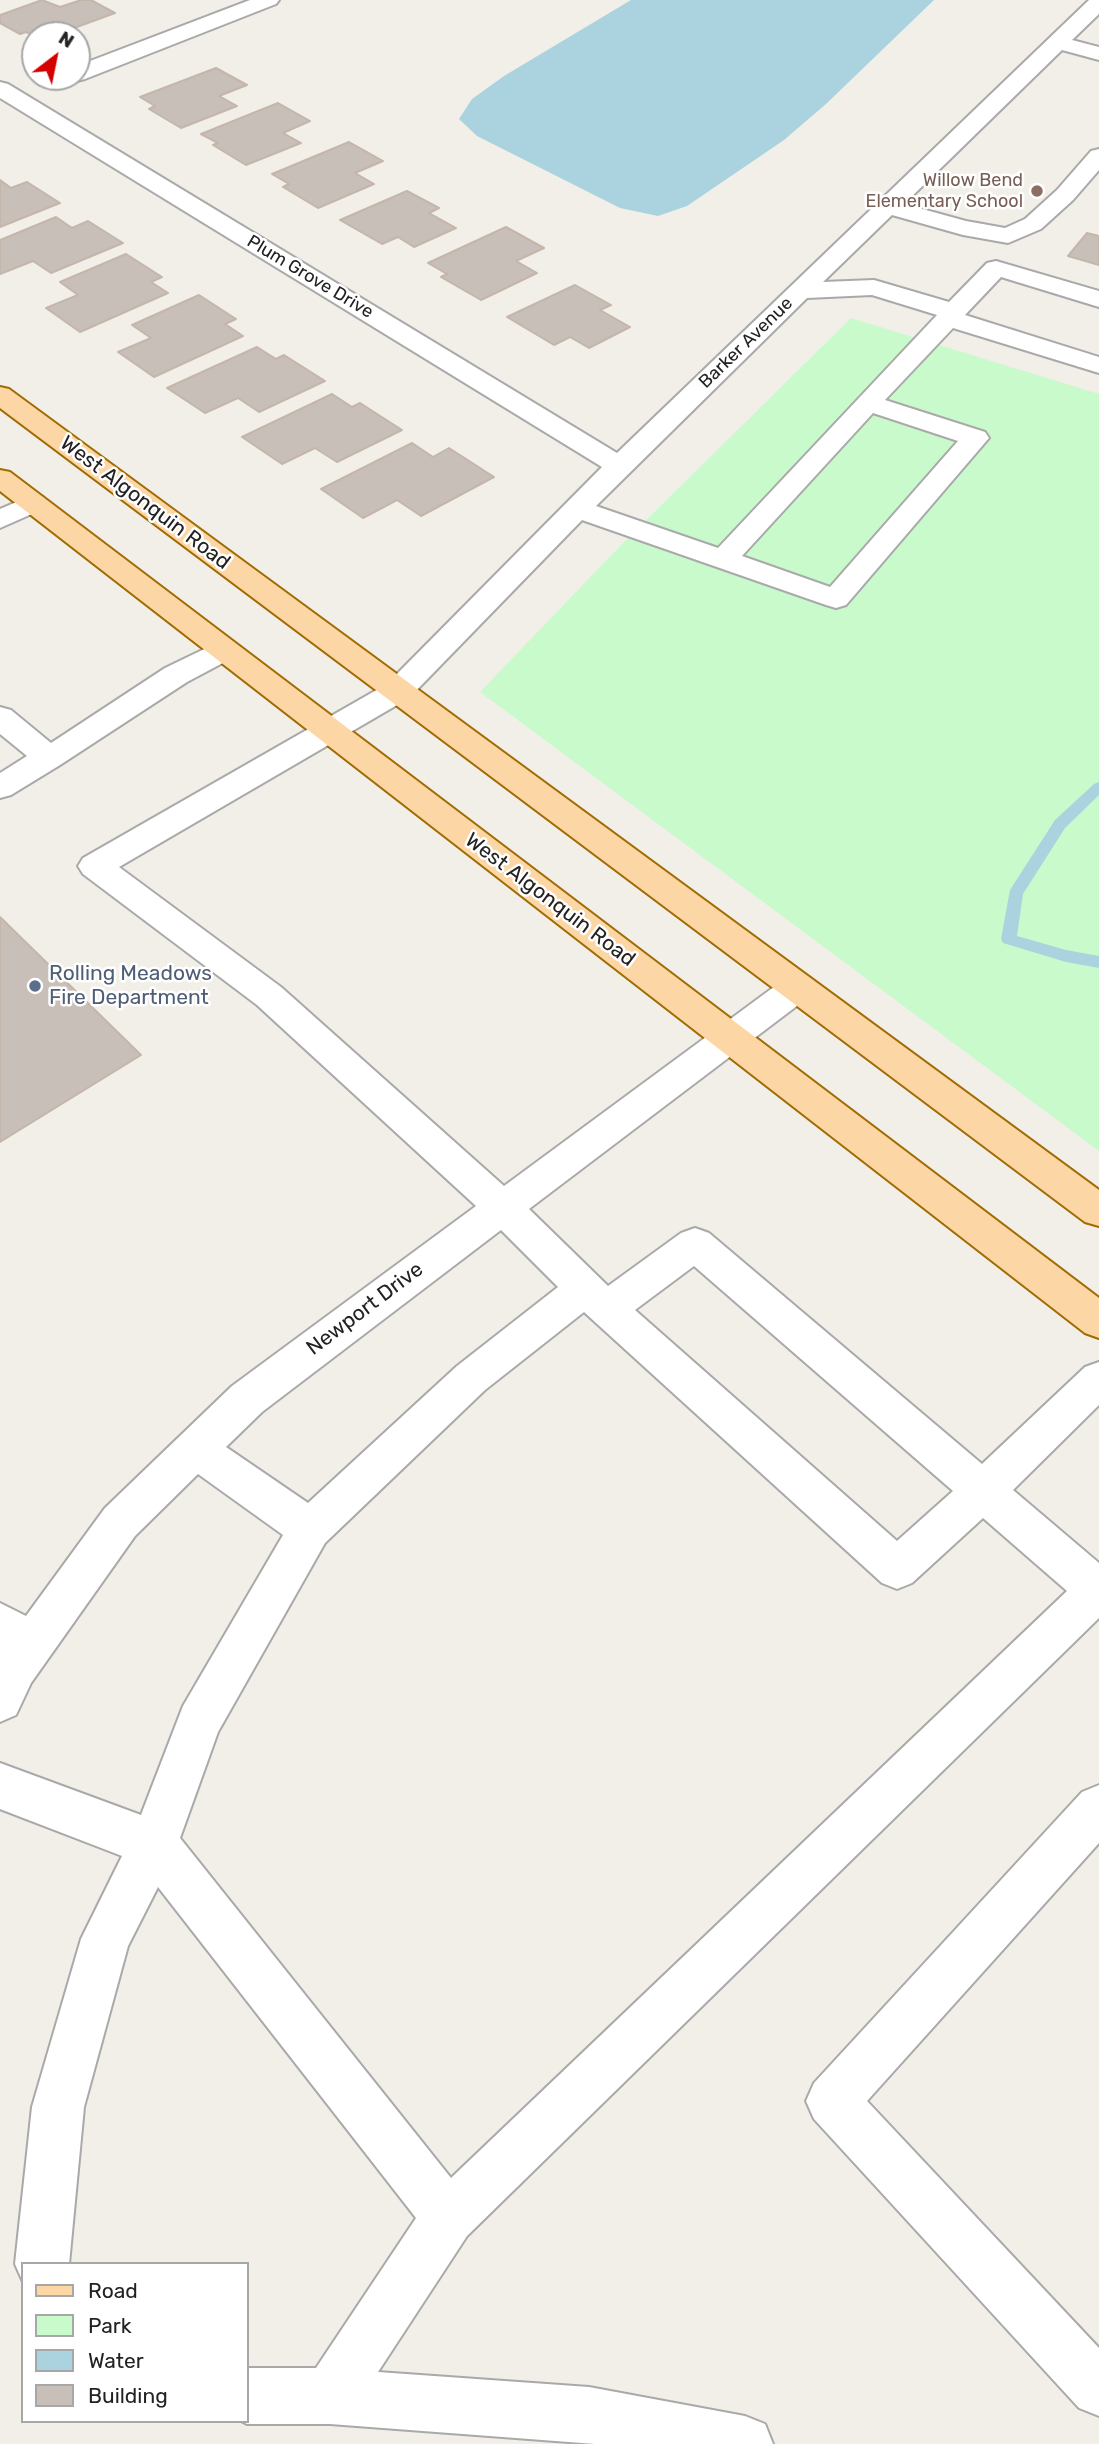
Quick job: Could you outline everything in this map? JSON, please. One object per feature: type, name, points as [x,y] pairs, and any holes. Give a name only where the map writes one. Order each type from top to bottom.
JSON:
[{"type":"main road","name":"West Algonquin Road","points":[[0,395],[1099,1211]]},
{"type":"main road","name":"West Algonquin Road","points":[[0,478],[1099,1321]]},
{"type":"street","points":[[91,69],[269,0]]},
{"type":"street","name":"Barker Avenue","points":[[501,1206],[270,996],[95,866],[398,691],[576,508],[1099,2]]},
{"type":"street","points":[[1057,43],[1099,54]]},
{"type":"street","name":"Plum Grove Drive","points":[[18,92],[619,466]]},
{"type":"street","points":[[887,207],[963,228],[1008,236],[1032,225],[1065,195],[1099,156]]},
{"type":"street","points":[[846,246],[874,287]]},
{"type":"street","points":[[724,559],[996,268],[1099,299]]},
{"type":"street","points":[[800,291],[874,287],[1099,365]]},
{"type":"street","points":[[576,508],[836,599],[975,438],[868,403]]},
{"type":"street","points":[[0,520],[33,503]]},
{"type":"street","points":[[0,787],[176,675],[223,649]]},
{"type":"street","points":[[0,717],[49,758]]},
{"type":"street","name":"Newport Drive","points":[[0,1700],[15,1668],[16,1633],[120,1522],[247,1399],[501,1206],[799,987]]},
{"type":"street","points":[[501,1206],[596,1299],[897,1569],[982,1492],[1099,1379]]},
{"type":"street","points":[[42,2262],[58,2107],[105,1938],[154,1844],[199,1722],[310,1529],[471,1378],[596,1299],[695,1244],[1098,1590],[448,2217],[330,2396]]},
{"type":"street","points":[[195,1449],[310,1529]]},
{"type":"street","points":[[0,1786],[154,1844],[448,2217]]},
{"type":"street","points":[[1099,1808],[831,2101],[1099,2388]]},
{"type":"street","points":[[248,2396],[330,2396],[590,2415],[745,2444]]},
{"type":"green space","points":[[851,318],[1099,394],[1099,1151],[480,692],[622,544]]},
{"type":"water","points":[[631,0],[934,0],[826,104],[784,140],[687,206],[658,216],[620,208],[477,136],[459,119],[472,99],[504,76]]},
{"type":"building","points":[[42,0],[60,7],[81,0],[91,0],[115,13],[91,22],[21,21],[20,34],[0,23],[0,15]]},
{"type":"building","points":[[216,68],[247,85],[219,96],[237,106],[181,128],[149,109],[155,106],[140,97]]},
{"type":"building","points":[[278,103],[310,121],[283,133],[301,143],[246,165],[213,145],[218,143],[201,134]]},
{"type":"building","points":[[349,142],[383,161],[355,173],[374,184],[318,208],[283,187],[289,184],[272,174]]},
{"type":"building","points":[[0,180],[11,188],[27,182],[60,203],[0,227]]},
{"type":"building","points":[[407,191],[439,208],[429,213],[456,228],[414,247],[398,237],[382,244],[340,220]]},
{"type":"building","points":[[56,217],[72,228],[88,221],[123,243],[51,273],[33,261],[0,274],[0,240]]},
{"type":"building","points":[[506,227],[544,248],[516,261],[537,273],[481,300],[441,277],[447,274],[428,263]]},
{"type":"building","points":[[1087,233],[1099,236],[1099,265],[1068,256]]},
{"type":"building","points":[[126,254],[162,277],[151,282],[168,293],[80,332],[46,308],[78,295],[60,282]]},
{"type":"building","points":[[575,285],[611,305],[600,310],[630,327],[589,348],[570,337],[554,345],[507,317]]},
{"type":"building","points":[[199,295],[236,319],[225,324],[243,336],[154,377],[118,352],[151,338],[132,325]]},
{"type":"building","points":[[257,347],[276,359],[284,355],[325,381],[259,412],[238,398],[205,413],[167,388]]},
{"type":"building","points":[[332,394],[352,407],[360,403],[402,430],[337,462],[315,448],[282,464],[242,437]]},
{"type":"building","points":[[412,443],[433,457],[449,448],[494,477],[421,516],[397,500],[363,518],[321,489]]},
{"type":"building","name":"Rolling Meadows Fire Department","points":[[0,917],[141,1055],[0,1142]]},
{"type":"waterway","points":[[1099,787],[1060,824],[1015,894],[1009,939],[1066,956],[1099,962]]},
{"type":"place","name":"Willow Bend Elementary School","points":[[1037,191]]},
{"type":"place","name":"Rolling Meadows Fire Department","points":[[35,986]]}]
